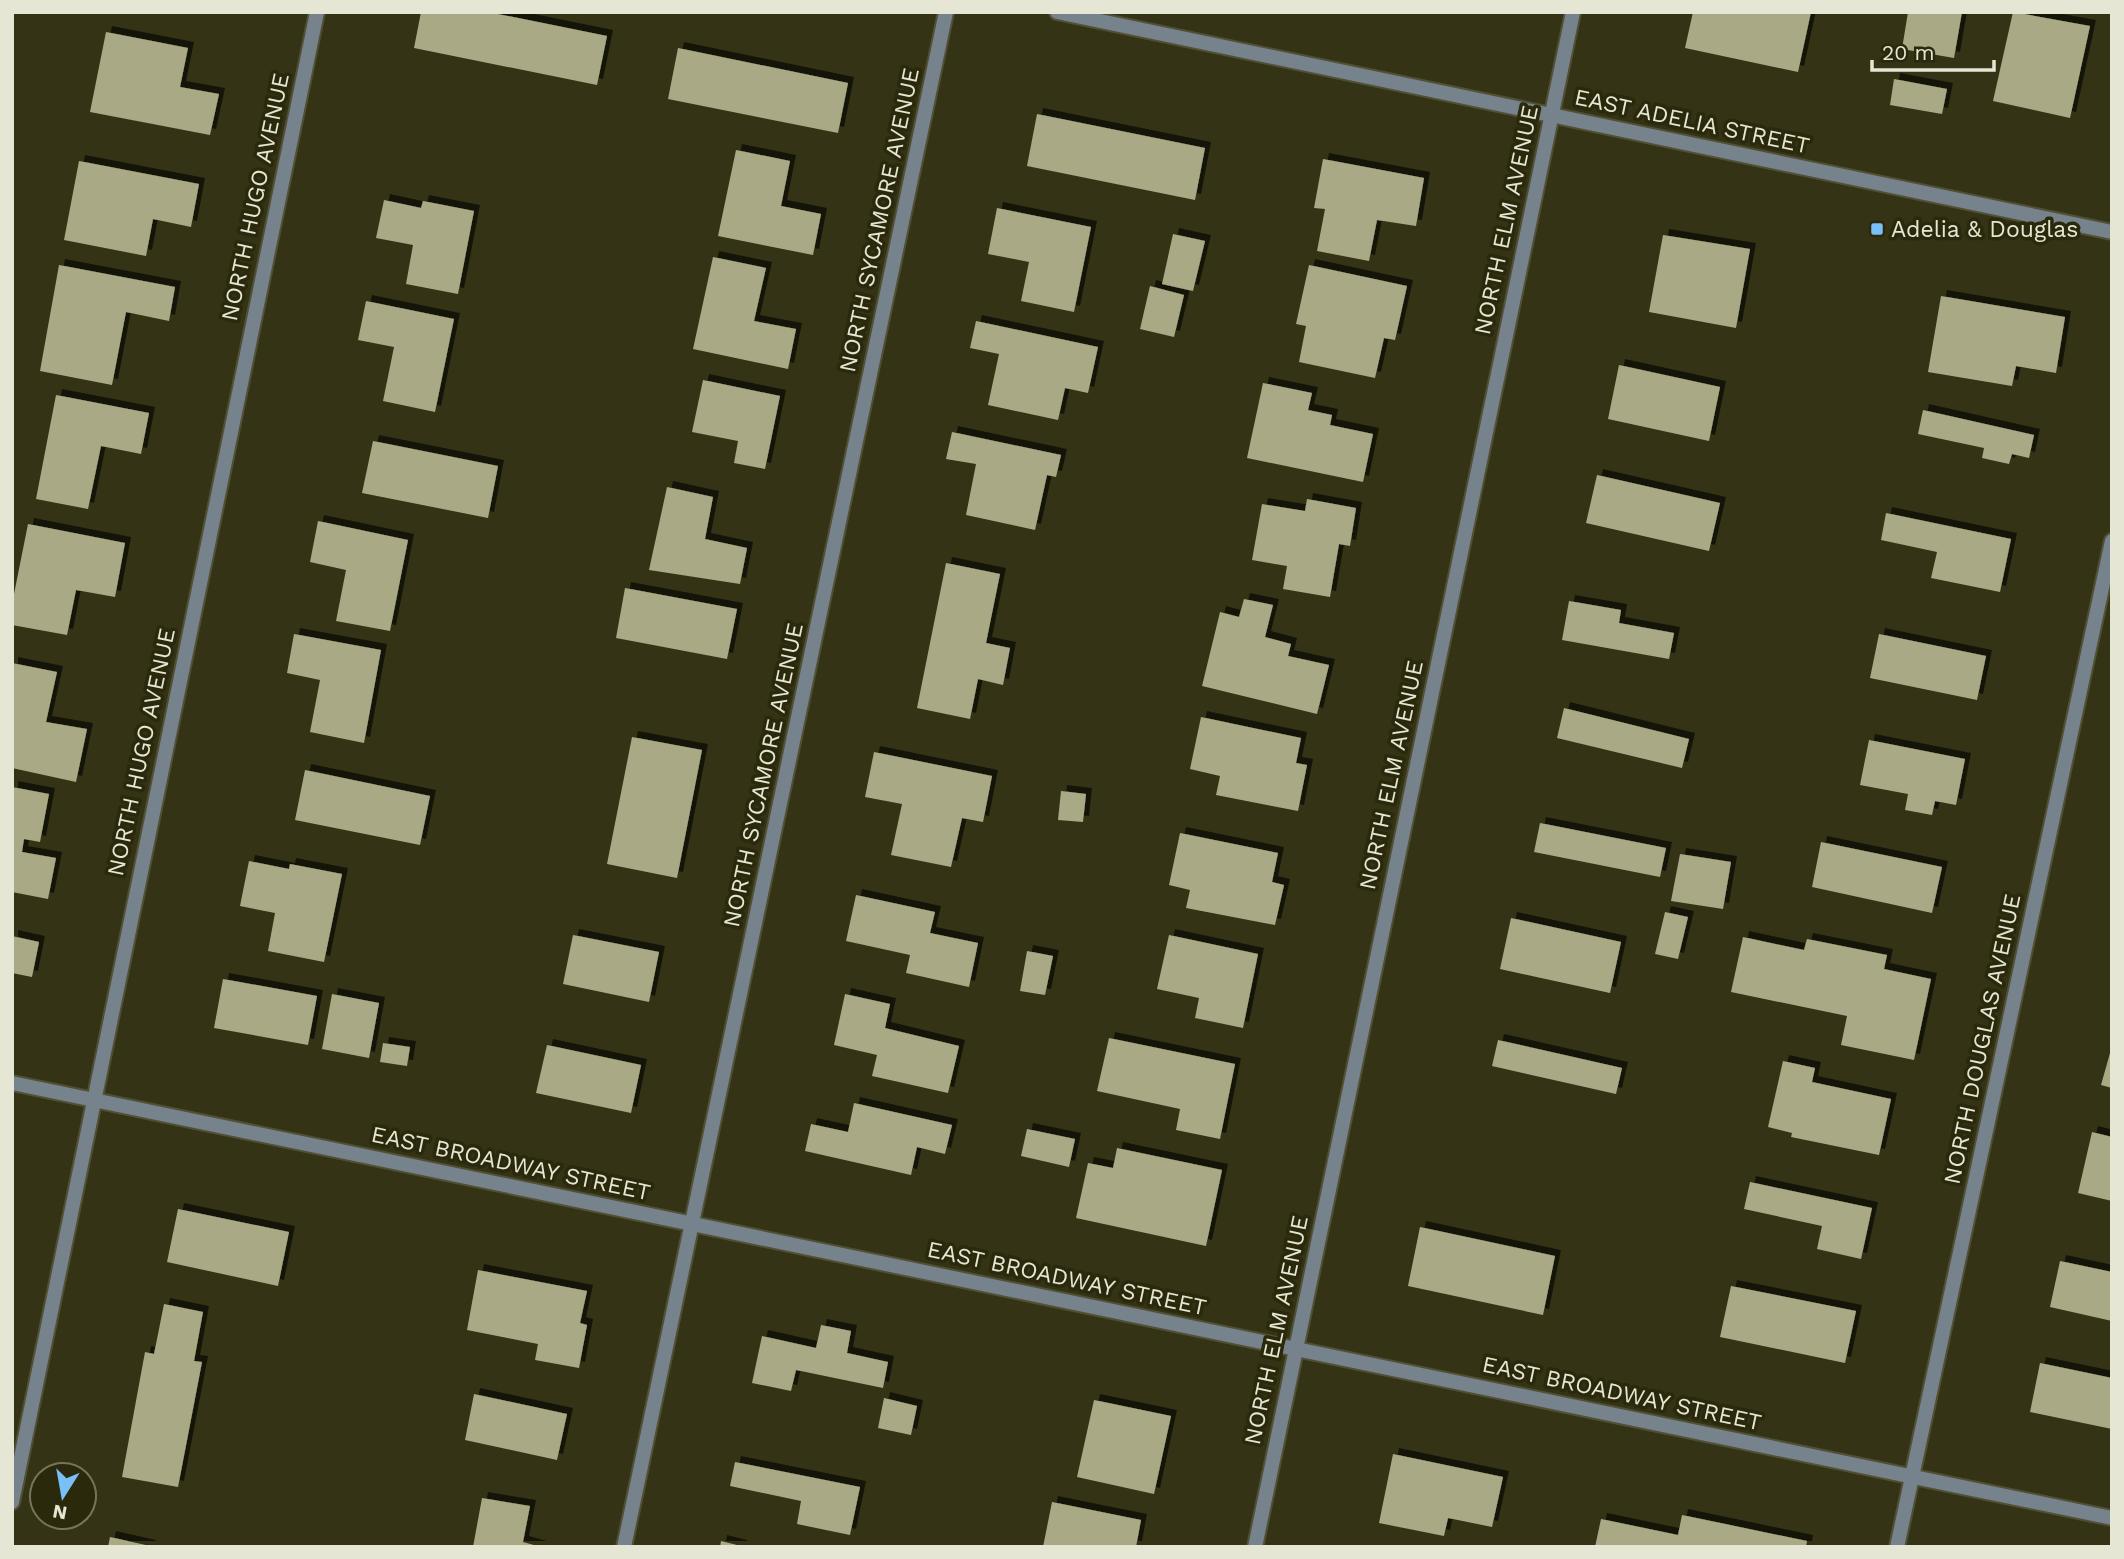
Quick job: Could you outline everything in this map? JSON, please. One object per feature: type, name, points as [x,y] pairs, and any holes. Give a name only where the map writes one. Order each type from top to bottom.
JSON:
[{"type":"street","name":"NORTH HUGO AVENUE","points":[[12,1502],[317,12]]},
{"type":"street","name":"NORTH SYCAMORE AVENUE","points":[[624,1547],[946,12]]},
{"type":"street","name":"EAST ADELIA STREET","points":[[1057,12],[2112,232]]},
{"type":"street","name":"NORTH ELM AVENUE","points":[[1255,1547],[1573,12]]},
{"type":"street","name":"NORTH DOUGLAS AVENUE","points":[[1896,1547],[2112,541]]},
{"type":"street","name":"EAST BROADWAY STREET","points":[[12,1083],[2112,1518]]},
{"type":"building","points":[[421,12],[488,12],[607,36],[597,85],[414,48]]},
{"type":"building","points":[[1693,12],[1811,12],[1798,72],[1685,48]]},
{"type":"building","points":[[1908,12],[1962,12],[1954,58],[1902,49]]},
{"type":"building","points":[[2013,12],[2090,26],[2070,118],[1993,101]]},
{"type":"building","points":[[106,32],[188,48],[180,87],[219,94],[210,135],[90,112]]},
{"type":"building","points":[[678,48],[848,83],[838,133],[668,99]]},
{"type":"building","points":[[1894,79],[1947,89],[1942,114],[1890,105]]},
{"type":"building","points":[[1037,114],[1205,148],[1195,200],[1027,166]]},
{"type":"building","points":[[736,150],[790,161],[781,206],[821,214],[813,255],[718,236]]},
{"type":"building","points":[[1323,159],[1424,178],[1416,226],[1377,220],[1369,261],[1317,251],[1325,209],[1314,208]]},
{"type":"building","points":[[79,161],[199,184],[191,227],[153,219],[146,256],[64,240]]},
{"type":"building","points":[[384,200],[421,208],[423,201],[474,211],[458,294],[406,284],[413,245],[376,238]]},
{"type":"building","points":[[997,208],[1091,227],[1074,312],[1021,301],[1029,262],[988,254]]},
{"type":"building","points":[[1173,234],[1205,241],[1193,291],[1162,284]]},
{"type":"building","points":[[1663,235],[1750,249],[1736,328],[1649,312]]},
{"type":"building","points":[[713,257],[766,268],[754,321],[796,329],[788,369],[693,349]]},
{"type":"building","points":[[59,265],[175,287],[169,321],[126,312],[112,385],[40,371]]},
{"type":"building","points":[[1309,265],[1407,286],[1395,340],[1384,338],[1375,378],[1299,362],[1306,326],[1296,324]]},
{"type":"building","points":[[1150,286],[1184,295],[1174,337],[1140,329]]},
{"type":"building","points":[[1941,296],[2065,317],[2056,373],[2016,366],[2012,386],[1928,372]]},
{"type":"building","points":[[366,301],[454,319],[435,412],[383,401],[394,347],[358,340]]},
{"type":"building","points":[[976,321],[1098,347],[1088,393],[1065,388],[1058,420],[988,405],[999,354],[970,348]]},
{"type":"building","points":[[1619,365],[1720,387],[1709,441],[1608,419]]},
{"type":"building","points":[[703,380],[780,396],[765,469],[734,463],[738,441],[692,432]]},
{"type":"building","points":[[1263,383],[1312,393],[1308,410],[1332,415],[1330,425],[1373,434],[1363,482],[1247,458]]},
{"type":"building","points":[[56,395],[149,413],[141,454],[101,446],[88,509],[36,499]]},
{"type":"building","points":[[1923,410],[2034,435],[2029,458],[2012,454],[2009,464],[1982,458],[1984,448],[1918,434]]},
{"type":"building","points":[[952,432],[1061,455],[1056,477],[1047,475],[1035,530],[966,515],[976,464],[946,459]]},
{"type":"building","points":[[373,441],[498,466],[488,518],[362,493]]},
{"type":"building","points":[[1597,475],[1720,503],[1709,551],[1586,523]]},
{"type":"building","points":[[667,487],[713,497],[705,539],[747,548],[740,584],[649,570]]},
{"type":"building","points":[[1307,499],[1356,508],[1350,546],[1339,544],[1330,597],[1283,589],[1287,566],[1252,560],[1262,504],[1305,511]]},
{"type":"building","points":[[1886,513],[2011,539],[2000,592],[1931,578],[1937,552],[1881,540]]},
{"type":"building","points":[[318,521],[408,540],[390,631],[336,621],[346,570],[310,562]]},
{"type":"building","points":[[28,524],[125,543],[115,597],[76,590],[67,635],[12,625],[12,604]]},
{"type":"building","points":[[946,563],[1000,574],[986,643],[1010,648],[1003,685],[978,679],[970,719],[917,708]]},
{"type":"building","points":[[625,588],[737,609],[727,659],[616,638]]},
{"type":"building","points":[[1244,599],[1273,605],[1265,637],[1291,644],[1288,656],[1329,665],[1317,714],[1202,686],[1220,612],[1239,617]]},
{"type":"building","points":[[1569,601],[1621,610],[1619,623],[1674,633],[1669,659],[1562,640]]},
{"type":"building","points":[[294,634],[381,650],[364,743],[310,732],[320,680],[287,673]]},
{"type":"building","points":[[1879,634],[1986,656],[1977,700],[1870,678]]},
{"type":"building","points":[[12,663],[57,672],[46,722],[87,729],[76,782],[12,768]]},
{"type":"building","points":[[1564,708],[1689,739],[1682,768],[1557,738]]},
{"type":"building","points":[[1201,717],[1301,738],[1296,763],[1307,765],[1298,811],[1216,795],[1220,776],[1190,769]]},
{"type":"building","points":[[632,737],[702,750],[677,878],[607,864]]},
{"type":"building","points":[[1869,740],[1965,759],[1956,805],[1935,801],[1932,815],[1905,810],[1908,794],[1860,785]]},
{"type":"building","points":[[874,752],[992,776],[983,822],[962,818],[951,867],[891,855],[902,804],[865,797]]},
{"type":"building","points":[[305,770],[430,796],[420,845],[295,820]]},
{"type":"building","points":[[12,787],[49,794],[40,842],[24,839],[22,852],[56,858],[48,899],[12,892]]},
{"type":"building","points":[[1061,791],[1086,794],[1083,822],[1058,820]]},
{"type":"building","points":[[1540,823],[1666,848],[1660,877],[1534,852]]},
{"type":"building","points":[[1180,833],[1278,853],[1272,882],[1284,885],[1275,925],[1186,908],[1190,890],[1169,885]]},
{"type":"building","points":[[1821,842],[1942,867],[1932,913],[1812,887]]},
{"type":"building","points":[[1680,854],[1731,862],[1723,909],[1671,901]]},
{"type":"building","points":[[249,861],[289,869],[290,864],[342,874],[324,962],[268,951],[275,913],[240,906]]},
{"type":"building","points":[[856,895],[935,912],[930,933],[978,943],[969,987],[906,973],[910,955],[846,941]]},
{"type":"building","points":[[1665,912],[1688,917],[1678,959],[1655,954]]},
{"type":"building","points":[[1511,918],[1621,942],[1610,993],[1500,969]]},
{"type":"building","points":[[573,935],[659,952],[649,1002],[563,984]]},
{"type":"building","points":[[1169,935],[1258,954],[1243,1028],[1195,1018],[1199,998],[1157,989]]},
{"type":"building","points":[[12,936],[39,942],[32,977],[12,973]]},
{"type":"building","points":[[1743,937],[1804,950],[1807,939],[1887,955],[1884,969],[1931,979],[1914,1060],[1841,1045],[1847,1016],[1731,992]]},
{"type":"building","points":[[1027,951],[1053,956],[1045,995],[1020,991]]},
{"type":"building","points":[[223,979],[317,996],[308,1045],[214,1028]]},
{"type":"building","points":[[332,994],[379,1003],[369,1058],[322,1049]]},
{"type":"building","points":[[845,994],[890,1004],[885,1028],[959,1046],[948,1093],[872,1076],[877,1055],[834,1045]]},
{"type":"building","points":[[1109,1038],[1235,1064],[1220,1139],[1176,1130],[1180,1109],[1097,1091]]},
{"type":"building","points":[[1498,1040],[1622,1068],[1616,1094],[1492,1066]]},
{"type":"building","points":[[383,1043],[410,1047],[407,1066],[380,1062]]},
{"type":"building","points":[[547,1045],[641,1065],[631,1113],[536,1093]]},
{"type":"building","points":[[2112,1046],[2112,1088],[2101,1085]]},
{"type":"building","points":[[1783,1061],[1815,1068],[1812,1082],[1891,1099],[1879,1155],[1791,1137],[1792,1133],[1768,1127]]},
{"type":"building","points":[[854,1103],[952,1125],[945,1154],[917,1147],[911,1175],[805,1151],[811,1124],[848,1132]]},
{"type":"building","points":[[1027,1129],[1075,1139],[1069,1167],[1021,1156]]},
{"type":"building","points":[[2092,1132],[2112,1137],[2112,1201],[2078,1193]]},
{"type":"building","points":[[1117,1148],[1222,1170],[1206,1246],[1076,1218],[1088,1163],[1113,1168]]},
{"type":"building","points":[[1750,1182],[1872,1208],[1861,1259],[1817,1249],[1822,1226],[1744,1209]]},
{"type":"building","points":[[178,1209],[289,1232],[278,1286],[167,1262]]},
{"type":"building","points":[[1420,1227],[1555,1256],[1543,1315],[1408,1286]]},
{"type":"building","points":[[2060,1261],[2112,1272],[2112,1321],[2050,1307]]},
{"type":"building","points":[[478,1270],[587,1291],[580,1323],[587,1325],[579,1368],[535,1360],[538,1344],[467,1330]]},
{"type":"building","points":[[1731,1286],[1856,1311],[1845,1363],[1720,1337]]},
{"type":"building","points":[[164,1304],[203,1312],[194,1361],[202,1362],[178,1487],[122,1477],[145,1352],[154,1354]]},
{"type":"building","points":[[821,1325],[851,1331],[847,1353],[888,1362],[883,1388],[796,1370],[791,1391],[752,1383],[762,1336],[816,1348]]},
{"type":"building","points":[[2040,1363],[2112,1378],[2112,1429],[2030,1412]]},
{"type":"building","points":[[474,1394],[567,1414],[557,1460],[465,1440]]},
{"type":"building","points":[[884,1398],[917,1406],[911,1435],[878,1428]]},
{"type":"building","points":[[1094,1400],[1171,1416],[1154,1494],[1077,1477]]},
{"type":"building","points":[[1393,1454],[1503,1477],[1492,1527],[1448,1518],[1444,1536],[1379,1523]]},
{"type":"building","points":[[735,1462],[860,1487],[850,1535],[797,1524],[801,1501],[730,1486]]},
{"type":"building","points":[[482,1498],[530,1506],[523,1542],[541,1547],[473,1547]]},
{"type":"building","points":[[1052,1502],[1141,1520],[1136,1547],[1043,1547]]},
{"type":"building","points":[[1682,1515],[1807,1541],[1806,1547],[1595,1547],[1601,1519],[1678,1535]]},
{"type":"building","points":[[110,1537],[150,1546],[150,1547],[108,1547]]},
{"type":"building","points":[[721,1541],[741,1546],[741,1547],[720,1547]]},
{"type":"place","name":"Adelia & Douglas","points":[[1877,229]]}]
